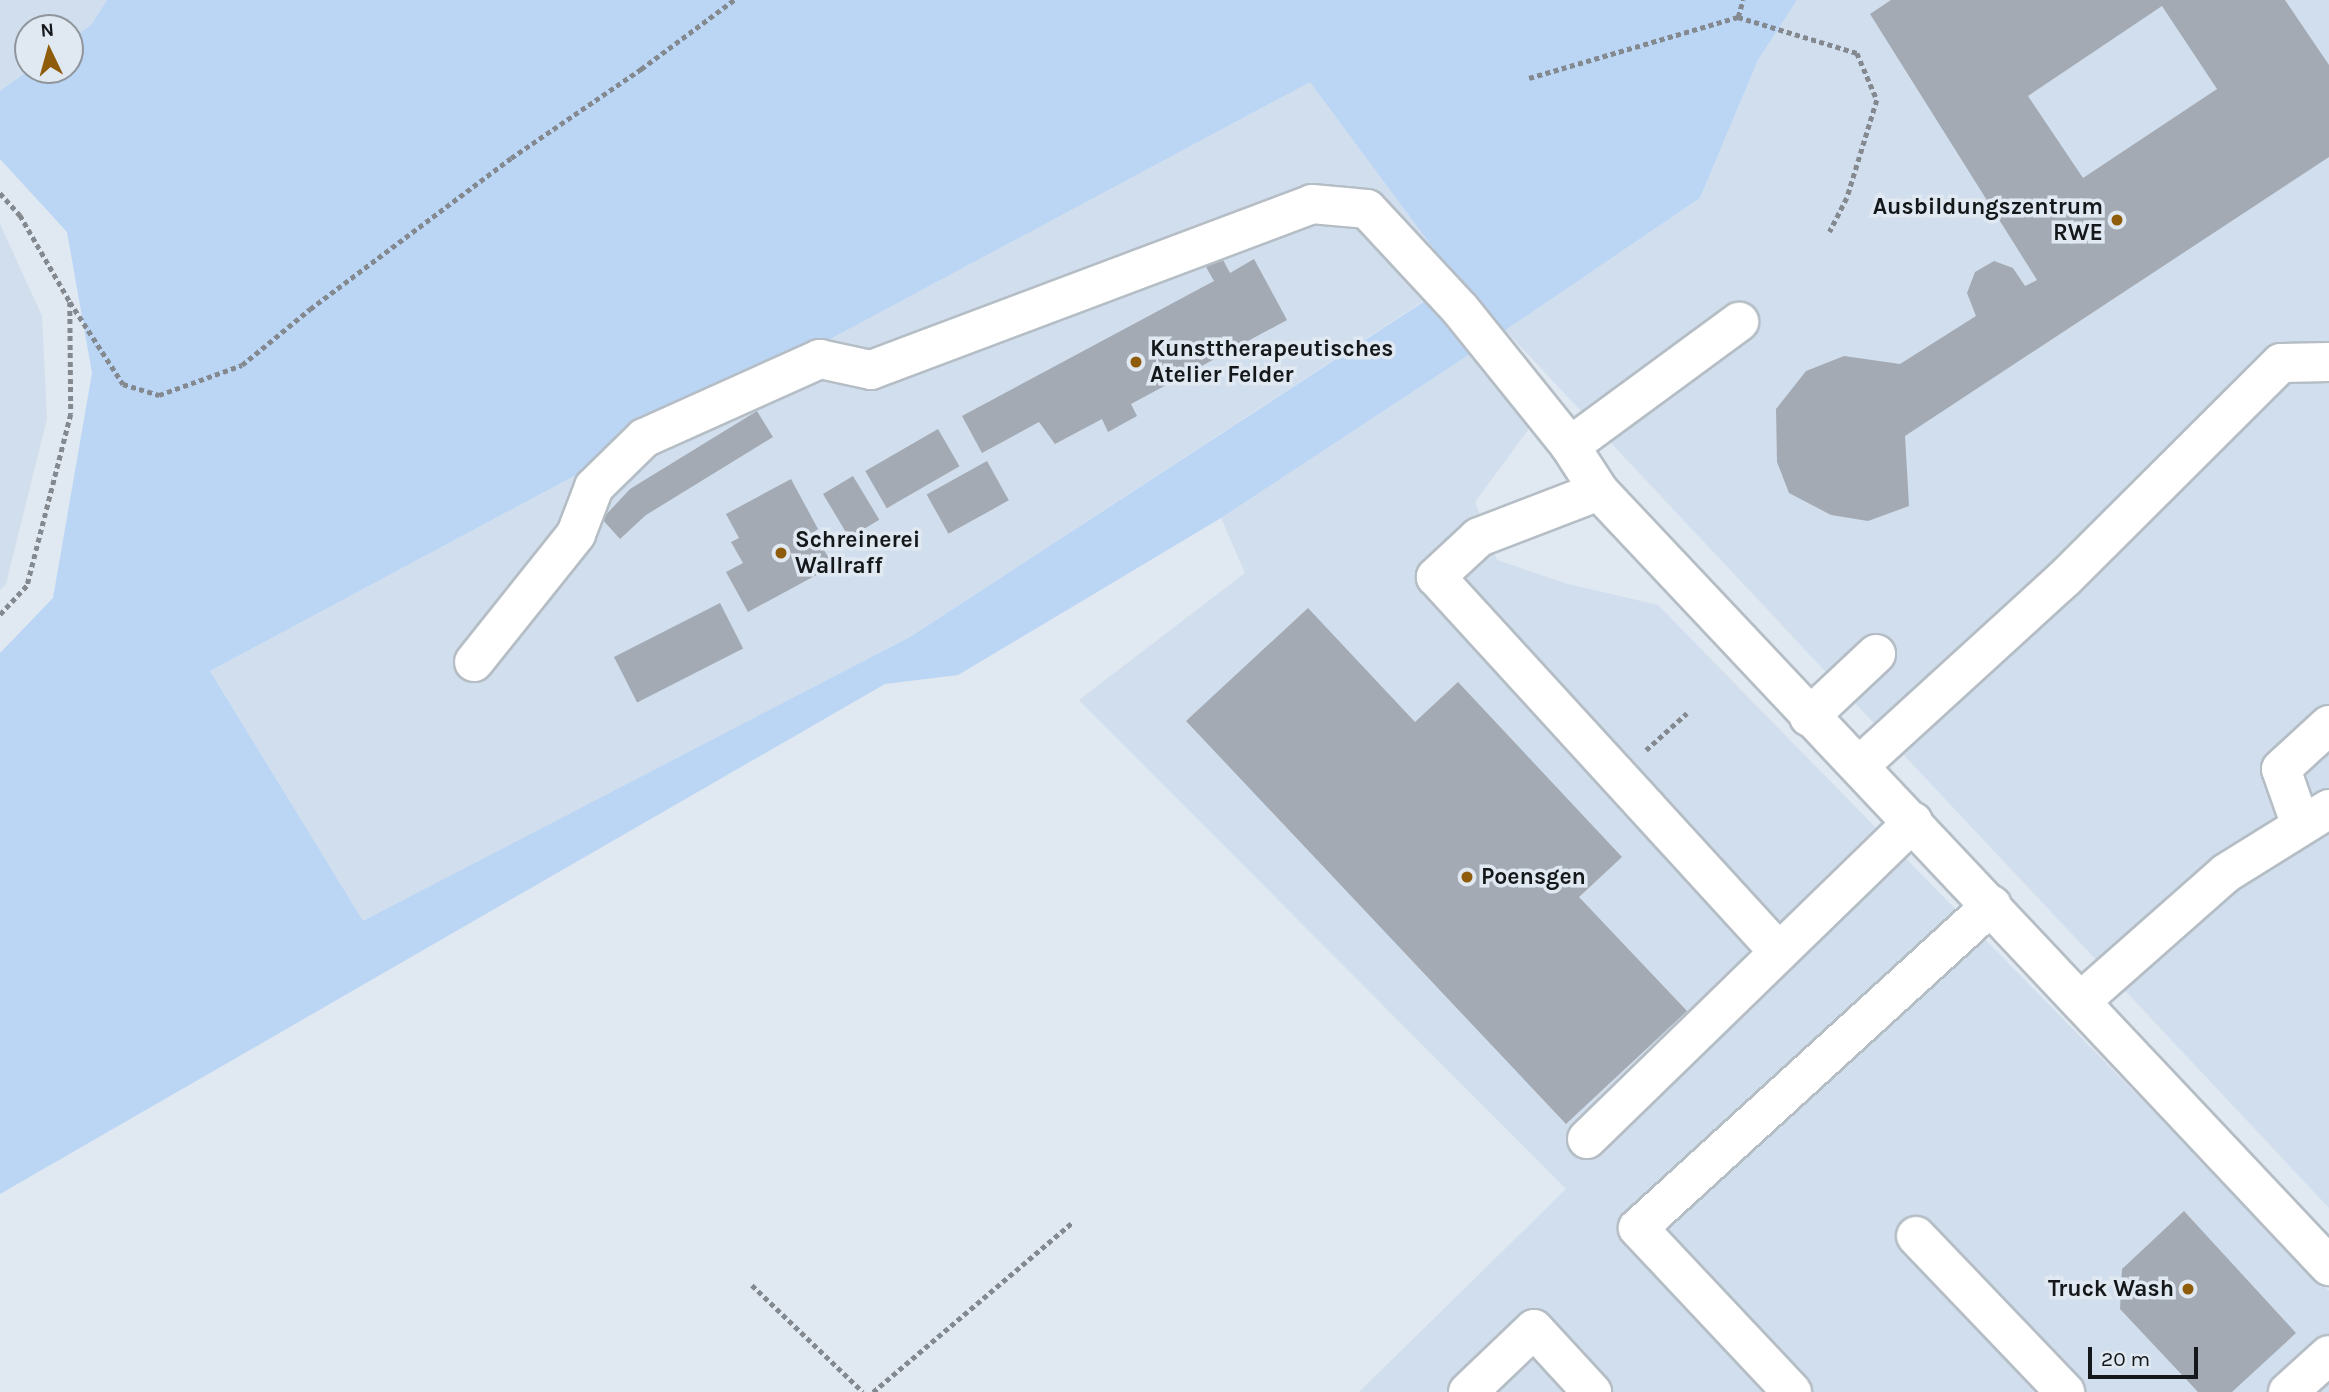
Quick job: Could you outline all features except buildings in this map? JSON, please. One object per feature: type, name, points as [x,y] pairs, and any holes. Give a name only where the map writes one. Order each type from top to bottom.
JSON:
[{"type":"street","points":[[474,662],[576,534],[594,487],[644,438],[820,359],[871,370],[1311,204],[1367,209],[1433,277],[1570,446],[1599,491],[1809,717],[1992,905],[2329,1266]]},
{"type":"street","points":[[1570,446],[1739,321]]},
{"type":"street","points":[[1859,766],[2064,579],[2281,363],[2329,362]]},
{"type":"street","points":[[1599,491],[1479,537],[1436,577],[1779,952]]},
{"type":"street","points":[[1809,717],[1876,654]]},
{"type":"street","points":[[2081,1001],[2226,873],[2315,817],[2281,769],[2329,725]]},
{"type":"street","points":[[1587,1139],[1913,822]]},
{"type":"street","points":[[1792,1392],[1638,1228],[1992,905]]},
{"type":"street","points":[[1916,1236],[2065,1392]]},
{"type":"street","points":[[1468,1392],[1534,1329],[1592,1392]]},
{"type":"street","points":[[2288,1392],[2329,1355]]},
{"type":"path","points":[[0,193],[20,215],[70,302],[123,384],[159,396],[242,365],[310,309],[511,158],[641,69],[734,0]]},
{"type":"path","points":[[1738,17],[1743,0]]},
{"type":"path","points":[[1529,78],[1738,17],[1857,53],[1877,100],[1847,198],[1830,232]]},
{"type":"path","points":[[0,615],[27,586],[71,414],[70,302]]},
{"type":"path","points":[[1618,775],[1687,713]]},
{"type":"path","points":[[873,1392],[1073,1222]]},
{"type":"path","points":[[752,1285],[863,1392]]},
{"type":"shaded area","points":[[0,0],[107,0],[91,25],[84,30],[84,14],[14,14],[14,81],[0,91]]},
{"type":"shaded area","points":[[107,0],[1797,0],[1758,60],[1700,198],[1473,352],[1221,518],[958,675],[885,684],[0,1194],[0,653],[53,598],[92,373],[67,232],[0,159],[0,91],[14,81],[14,84],[84,84],[84,30],[91,25]],"holes":[[[1310,82],[1457,280],[910,637],[363,921],[210,671]]]},
{"type":"shaded area","points":[[1797,0],[2329,0],[2329,1208],[1505,330],[1700,198],[1758,60]]},
{"type":"shaded area","points":[[1311,81],[1457,279],[910,637],[363,922],[210,671]]},
{"type":"shaded area","points":[[0,224],[42,316],[47,419],[6,584],[0,590]]},
{"type":"shaded area","points":[[1473,352],[1527,413],[1528,430],[1475,502],[1497,560],[1568,584],[1658,605],[2329,1291],[2329,1392],[1359,1392],[1566,1189],[1079,700],[1245,573],[1221,518]]},
{"type":"place","name":"Ausbildungszentrum RWE","points":[[2117,220]]},
{"type":"place","name":"Kunsttherapeutisches Atelier Felder","points":[[1136,362]]},
{"type":"place","name":"Schreinerei Wallraff","points":[[781,553]]},
{"type":"place","name":"Poensgen","points":[[1467,877]]},
{"type":"place","name":"Truck Wash","points":[[2188,1289]]}]
